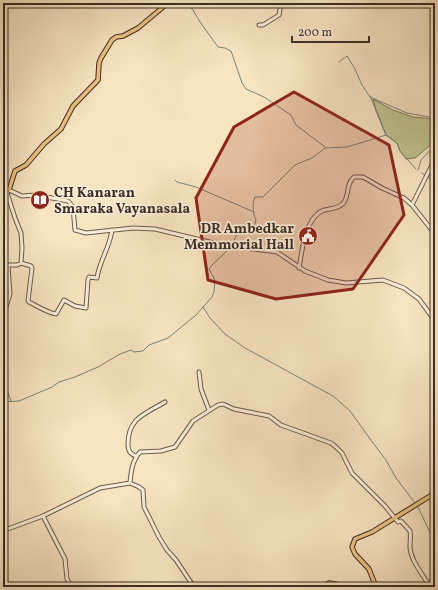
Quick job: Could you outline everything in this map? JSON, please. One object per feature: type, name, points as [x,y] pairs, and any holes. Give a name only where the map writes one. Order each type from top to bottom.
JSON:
[{"type":"main road","points":[[3,188],[9,190],[15,172],[26,165],[44,144],[61,129],[73,106],[98,80],[99,63],[112,40],[138,28],[168,3]]},
{"type":"main road","points":[[435,446],[435,459]]},
{"type":"main road","points":[[376,587],[369,569],[355,554],[352,547],[355,539],[372,532],[435,493]]},
{"type":"main road","points":[[324,587],[329,583],[343,587]]},
{"type":"street","points":[[259,25],[263,26],[279,15],[281,3]]},
{"type":"street","points":[[412,205],[435,159]]},
{"type":"street","points":[[300,268],[304,239],[311,222],[322,211],[344,203],[350,181],[354,177],[363,177],[404,198],[412,205],[435,234]]},
{"type":"street","points":[[21,263],[21,233],[7,193],[9,190],[22,196],[36,196],[68,201],[73,207],[75,230],[86,233],[133,228],[156,229],[222,245],[277,252],[300,268],[328,280],[346,283],[383,280],[404,288],[419,299],[435,321]]},
{"type":"street","points":[[3,316],[10,294],[8,266],[21,263],[31,266],[32,268],[28,295],[29,302],[56,314],[64,300],[75,306],[86,308],[89,277],[97,278],[99,268],[111,238],[112,230]]},
{"type":"street","points":[[199,372],[201,389],[209,410]]},
{"type":"street","points":[[136,456],[129,451],[128,443],[130,427],[138,418],[165,402]]},
{"type":"street","points":[[130,483],[136,456],[140,452],[161,451],[175,447],[193,421],[218,405],[223,404],[234,409],[269,416],[281,425],[331,443],[342,453],[352,473],[385,506],[394,518],[398,522],[401,521],[410,531],[410,547],[412,555],[421,574],[430,587]]},
{"type":"street","points":[[5,530],[43,516],[100,488],[130,483],[139,486],[143,490],[144,507],[159,537],[194,587]]},
{"type":"street","points":[[43,516],[65,559],[67,579],[72,587]]},
{"type":"highlighted area","points":[[294,92],[389,145],[404,215],[353,289],[276,299],[208,280],[196,198],[234,127]]},
{"type":"green space","points":[[373,99],[393,110],[413,117],[435,119],[435,138],[433,143],[415,158],[406,159],[400,151],[397,143],[386,135],[376,111]]},
{"type":"waterway","points":[[185,3],[193,10],[218,47],[231,51],[242,83],[246,89],[264,97],[291,115],[296,125],[325,147]]},
{"type":"waterway","points":[[339,62],[347,56],[370,97],[407,113],[435,118]]},
{"type":"waterway","points":[[370,96],[386,135]]},
{"type":"waterway","points":[[233,244],[239,228],[244,225],[254,226],[256,220],[253,209],[255,197],[263,197],[295,165],[312,158],[325,148],[347,147],[386,135],[397,143],[400,151],[416,169]]},
{"type":"waterway","points":[[418,170],[421,160],[435,145]]},
{"type":"waterway","points":[[422,173],[430,179],[435,180]]},
{"type":"waterway","points":[[175,180],[177,182],[196,187],[254,212]]},
{"type":"waterway","points":[[3,402],[19,401],[52,387],[59,382],[98,367],[120,354],[131,350],[134,352],[143,351],[149,345],[168,338],[196,315],[212,297],[215,280],[209,269],[230,248]]},
{"type":"waterway","points":[[203,307],[210,318],[225,334],[245,348],[333,396],[350,411],[415,503]]},
{"type":"waterway","points":[[3,379],[11,401]]},
{"type":"waterway","points":[[418,507],[435,543]]},
{"type":"place","name":"CH Kanaran Smaraka Vayanasala","points":[[40,200]]},
{"type":"place","name":"DR Ambedkar Memmorial Hall","points":[[308,236]]}]
